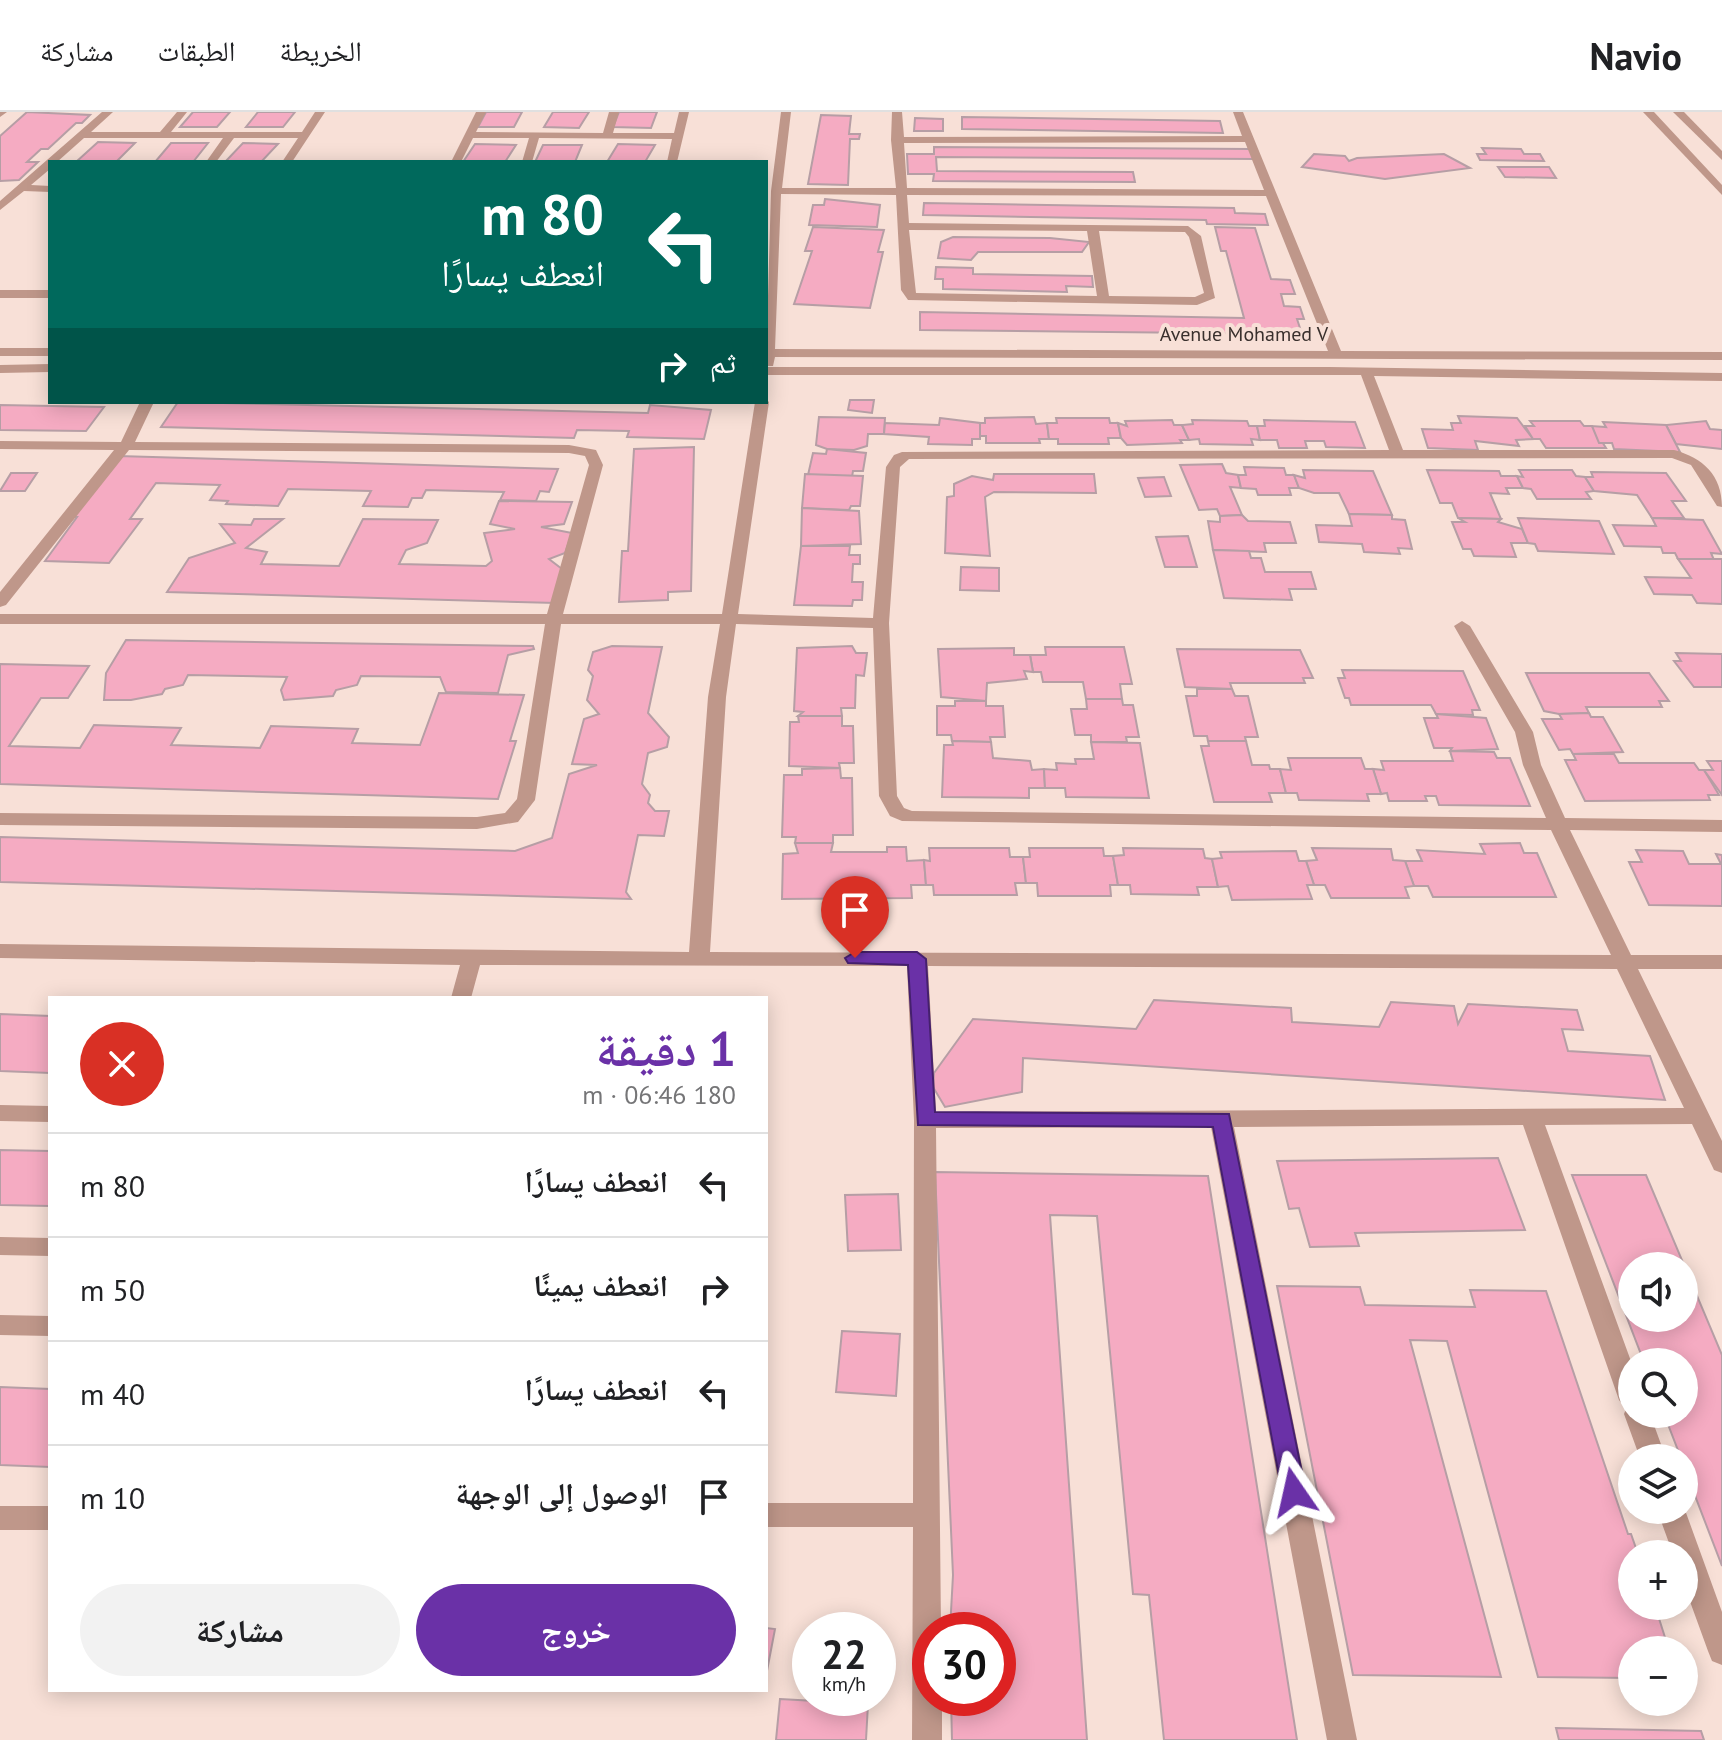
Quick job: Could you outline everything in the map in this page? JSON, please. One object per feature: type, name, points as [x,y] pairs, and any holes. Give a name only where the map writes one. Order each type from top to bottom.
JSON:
[{"type":"street","points":[[54,160],[108,112]]},
{"type":"street","points":[[163,135],[182,112]]},
{"type":"street","points":[[288,160],[320,112]]},
{"type":"street","points":[[457,160],[481,112]]},
{"type":"street","points":[[607,136],[614,112]]},
{"type":"street","points":[[672,160],[684,112]]},
{"type":"street","points":[[768,296],[786,112]]},
{"type":"street","points":[[897,112],[896,140],[902,226],[907,290],[912,297],[1197,301],[1211,295],[1195,236],[1188,229],[902,226]]},
{"type":"street","points":[[1238,112],[1336,355]]},
{"type":"street","points":[[1648,112],[1722,192]]},
{"type":"street","points":[[1678,112],[1722,157]]},
{"type":"street","points":[[82,135],[305,135]]},
{"type":"street","points":[[212,160],[231,135]]},
{"type":"street","points":[[470,135],[678,136]]},
{"type":"street","points":[[528,160],[535,135]]},
{"type":"street","points":[[896,140],[1249,139]]},
{"type":"street","points":[[0,207],[48,166]]},
{"type":"street","points":[[21,188],[48,189]]},
{"type":"street","points":[[776,191],[1270,193]]},
{"type":"street","points":[[1092,226],[1104,301]]},
{"type":"street","points":[[0,294],[48,294]]},
{"type":"street","points":[[0,352],[48,352]]},
{"type":"street","name":"Avenue Mohamed V","points":[[768,353],[1722,356]]},
{"type":"street","points":[[0,369],[48,368]]},
{"type":"street","points":[[768,374],[1366,372],[1722,377]]},
{"type":"street","points":[[1366,372],[1397,453]]},
{"type":"street","points":[[0,602],[127,443],[146,404]]},
{"type":"street","points":[[699,958],[717,697],[726,619],[762,404]]},
{"type":"street","points":[[0,445],[127,443],[569,449],[591,453],[596,465],[554,619],[526,800],[511,818],[477,823],[0,819]]},
{"type":"street","points":[[1722,503],[1696,462],[1681,455],[907,455],[899,458],[893,467],[881,623],[888,796],[897,812],[909,817],[1722,826]]},
{"type":"street","points":[[0,619],[726,619],[881,623]]},
{"type":"street","points":[[1462,626],[1524,732],[1532,765],[1558,825],[1722,1164]]},
{"type":"street","points":[[0,951],[472,958],[1722,962]]},
{"type":"street","points":[[462,996],[472,958]]},
{"type":"street","points":[[917,959],[925,1120],[927,1740]]},
{"type":"street","points":[[0,1113],[48,1114]]},
{"type":"street","points":[[925,1120],[1698,1116]]},
{"type":"street","points":[[1221,1119],[1342,1740]]},
{"type":"street","points":[[1532,1119],[1618,1361]]},
{"type":"street","points":[[0,1246],[48,1247]]},
{"type":"street","points":[[0,1325],[48,1326]]},
{"type":"street","points":[[768,1515],[925,1515]]},
{"type":"street","points":[[0,1518],[48,1518]]},
{"type":"street","points":[[1676,1524],[1722,1651]]},
{"type":"building","points":[[27,112],[90,115],[82,123],[76,123],[48,149],[41,149],[27,162],[38,162],[19,180],[0,181],[0,136]]},
{"type":"building","points":[[193,112],[230,112],[217,127],[180,127]]},
{"type":"building","points":[[258,112],[295,112],[283,127],[246,127]]},
{"type":"building","points":[[486,112],[522,112],[514,127],[478,127]]},
{"type":"building","points":[[553,112],[589,112],[579,128],[544,127]]},
{"type":"building","points":[[619,112],[657,112],[651,128],[613,127]]},
{"type":"building","points":[[821,115],[851,116],[849,134],[860,134],[859,139],[850,139],[848,185],[808,184]]},
{"type":"building","points":[[962,117],[1220,121],[1223,133],[962,129]]},
{"type":"building","points":[[915,118],[943,119],[943,131],[914,131]]},
{"type":"building","points":[[98,142],[135,143],[118,160],[78,160]]},
{"type":"building","points":[[171,143],[208,143],[195,160],[157,160]]},
{"type":"building","points":[[243,143],[278,144],[263,160],[227,160]]},
{"type":"building","points":[[475,144],[516,145],[506,160],[464,160]]},
{"type":"building","points":[[618,144],[655,145],[646,160],[608,160]]},
{"type":"building","points":[[543,145],[582,145],[576,160],[536,160]]},
{"type":"building","points":[[934,147],[1251,149],[1255,159],[936,157],[937,171],[1133,172],[1135,182],[933,181],[934,174],[908,174],[907,154],[934,154]]},
{"type":"building","points":[[1482,148],[1521,149],[1524,154],[1540,154],[1544,161],[1480,160],[1477,154],[1486,154]]},
{"type":"building","points":[[1314,154],[1345,156],[1349,161],[1357,158],[1444,154],[1470,168],[1385,179],[1302,167]]},
{"type":"building","points":[[1498,167],[1549,167],[1556,178],[1505,177]]},
{"type":"building","points":[[825,199],[880,205],[877,227],[809,225],[813,205],[824,205]]},
{"type":"building","points":[[924,203],[1234,208],[1235,213],[1265,214],[1268,225],[1207,224],[1206,220],[923,215]]},
{"type":"building","points":[[813,227],[884,230],[878,252],[883,252],[870,308],[794,304],[812,251],[805,251]]},
{"type":"building","points":[[1215,227],[1255,228],[1271,279],[1290,280],[1295,294],[1281,294],[1284,306],[1300,307],[1304,319],[1297,319],[1302,334],[920,330],[920,312],[1244,318],[1226,251],[1221,251]]},
{"type":"building","points":[[953,237],[1050,238],[1089,242],[1082,252],[978,252],[971,260],[938,258],[941,242]]},
{"type":"building","points":[[936,267],[973,268],[973,274],[1092,276],[1093,287],[1066,286],[1067,292],[943,289],[943,279],[935,279]]},
{"type":"building","points":[[850,400],[874,400],[872,413],[848,410]]},
{"type":"building","points":[[177,404],[648,413],[650,405],[711,410],[704,439],[627,437],[629,431],[577,430],[574,438],[161,427]]},
{"type":"building","points":[[0,405],[104,407],[86,431],[0,430]]},
{"type":"building","points":[[1458,416],[1517,418],[1533,439],[1516,440],[1519,446],[1475,441],[1478,450],[1428,448],[1422,429],[1453,430],[1451,423],[1461,423]]},
{"type":"building","points":[[819,417],[885,418],[884,434],[868,434],[867,446],[854,450],[827,449],[816,445]]},
{"type":"building","points":[[1034,417],[1036,424],[1047,423],[1049,439],[1039,439],[1040,443],[986,443],[986,436],[980,436],[980,423],[985,423],[985,418]]},
{"type":"building","points":[[940,418],[980,423],[980,439],[972,439],[972,445],[928,444],[929,437],[884,434],[885,423],[939,425]]},
{"type":"building","points":[[1056,418],[1109,418],[1110,423],[1118,423],[1121,438],[1108,438],[1109,444],[1058,444],[1058,439],[1049,439],[1047,423],[1057,423]]},
{"type":"building","points":[[1172,420],[1174,425],[1182,425],[1189,440],[1180,440],[1182,443],[1127,445],[1121,438],[1118,423],[1127,426],[1125,421]]},
{"type":"building","points":[[1192,420],[1247,421],[1249,426],[1257,426],[1260,440],[1251,439],[1253,445],[1200,444],[1199,439],[1189,440],[1182,425],[1193,424]]},
{"type":"building","points":[[1264,420],[1355,422],[1365,448],[1326,447],[1324,441],[1305,441],[1307,448],[1279,448],[1277,440],[1260,440],[1257,426],[1265,426]]},
{"type":"building","points":[[1530,421],[1580,421],[1584,426],[1592,426],[1606,448],[1546,448],[1540,439],[1533,439],[1525,426],[1534,426]]},
{"type":"building","points":[[1706,421],[1710,429],[1722,430],[1722,449],[1676,444],[1666,425]]},
{"type":"building","points":[[1603,422],[1666,425],[1680,452],[1614,449],[1612,443],[1599,443],[1592,426],[1606,427]]},
{"type":"building","points":[[694,447],[691,591],[668,592],[668,600],[619,602],[622,551],[628,551],[634,449]]},
{"type":"building","points":[[827,449],[866,453],[863,471],[853,471],[852,477],[808,475],[813,453],[826,454]]},
{"type":"building","points":[[118,456],[558,469],[549,492],[540,491],[536,501],[500,500],[504,492],[426,490],[422,498],[412,498],[408,507],[363,506],[371,491],[288,489],[278,506],[226,504],[228,501],[210,500],[220,485],[156,483],[130,519],[142,519],[109,563],[45,561],[77,517],[72,517]]},
{"type":"building","points":[[1222,464],[1226,473],[1238,475],[1241,488],[1230,487],[1242,515],[1220,516],[1217,509],[1199,510],[1180,465]]},
{"type":"building","points":[[1244,467],[1284,468],[1286,475],[1294,475],[1299,488],[1289,488],[1291,495],[1258,495],[1256,489],[1241,488],[1238,475],[1246,475]]},
{"type":"building","points":[[1303,470],[1373,471],[1392,515],[1349,514],[1339,493],[1314,493],[1299,488],[1294,475],[1305,478]]},
{"type":"building","points":[[1427,470],[1499,471],[1501,476],[1517,476],[1523,488],[1506,488],[1509,494],[1490,493],[1501,519],[1458,518],[1452,503],[1440,503]]},
{"type":"building","points":[[1519,470],[1572,470],[1576,476],[1585,477],[1594,491],[1586,492],[1591,499],[1537,499],[1531,489],[1523,488],[1517,476],[1523,477]]},
{"type":"building","points":[[1591,472],[1666,473],[1686,501],[1672,501],[1684,518],[1652,518],[1637,495],[1594,491],[1585,477],[1593,477]]},
{"type":"building","points":[[11,473],[37,473],[25,491],[0,491]]},
{"type":"building","points":[[805,474],[863,476],[860,506],[851,506],[849,510],[802,508]]},
{"type":"building","points":[[994,474],[1094,474],[1096,493],[994,492],[985,497],[990,556],[945,553],[947,497],[954,496],[954,484],[972,476],[993,480]]},
{"type":"building","points":[[1164,477],[1171,496],[1145,497],[1138,478]]},
{"type":"building","points":[[499,501],[572,502],[564,524],[541,527],[572,533],[565,553],[549,559],[566,572],[556,603],[167,592],[189,558],[235,543],[220,524],[251,525],[254,519],[283,519],[246,548],[267,552],[261,564],[339,566],[363,519],[438,520],[427,543],[406,550],[399,564],[486,566],[492,561],[484,533],[515,529],[490,524]]},
{"type":"building","points":[[802,508],[859,511],[861,544],[801,546]]},
{"type":"building","points":[[1349,514],[1392,515],[1392,519],[1405,520],[1412,549],[1398,548],[1400,554],[1364,552],[1362,544],[1319,542],[1316,525],[1352,526]]},
{"type":"building","points":[[1242,515],[1248,521],[1290,522],[1296,543],[1264,543],[1266,552],[1213,550],[1208,521],[1220,522],[1220,516]]},
{"type":"building","points":[[1458,518],[1501,519],[1498,522],[1522,529],[1528,543],[1511,543],[1516,557],[1474,556],[1471,549],[1463,549],[1452,522],[1465,522]]},
{"type":"building","points":[[1518,518],[1599,521],[1614,554],[1538,551],[1535,544],[1528,543]]},
{"type":"building","points":[[1652,518],[1703,520],[1722,554],[1711,553],[1714,560],[1678,559],[1675,553],[1663,553],[1661,547],[1624,546],[1613,525],[1656,526]]},
{"type":"building","points":[[1188,536],[1197,567],[1165,567],[1156,537]]},
{"type":"building","points":[[801,546],[850,546],[849,555],[860,555],[860,564],[853,564],[852,582],[863,582],[862,600],[853,600],[852,606],[794,605]]},
{"type":"building","points":[[1213,550],[1249,551],[1251,558],[1261,558],[1265,572],[1311,572],[1316,589],[1289,589],[1292,600],[1224,598]]},
{"type":"building","points":[[1678,559],[1722,559],[1722,604],[1697,603],[1692,595],[1654,594],[1645,577],[1691,578]]},
{"type":"building","points":[[961,567],[999,568],[999,591],[960,590]]},
{"type":"building","points":[[126,640],[533,646],[534,649],[508,655],[498,693],[446,692],[440,677],[361,676],[357,685],[336,690],[333,696],[284,700],[281,690],[287,677],[188,675],[183,685],[165,689],[162,694],[131,700],[104,700],[106,673]]},
{"type":"building","points":[[612,646],[662,647],[648,713],[669,737],[667,747],[648,753],[642,784],[650,795],[648,803],[655,811],[669,811],[664,836],[638,835],[626,892],[631,899],[0,882],[0,837],[515,851],[552,838],[569,774],[597,765],[572,764],[584,719],[599,714],[587,700],[593,676],[588,670],[593,652]]},
{"type":"building","points":[[852,646],[856,653],[867,653],[864,676],[856,675],[855,708],[841,708],[842,716],[798,716],[803,712],[794,711],[797,648]]},
{"type":"building","points":[[1045,647],[1124,647],[1132,684],[1120,684],[1122,699],[1086,699],[1083,682],[1043,682],[1041,672],[1033,672],[1030,655],[1046,655]]},
{"type":"building","points":[[1014,648],[1014,655],[1030,655],[1033,672],[1024,671],[1027,679],[987,683],[986,701],[941,697],[938,649]]},
{"type":"building","points":[[1177,649],[1300,650],[1313,678],[1303,678],[1305,683],[1230,683],[1232,689],[1185,687]]},
{"type":"building","points":[[1676,653],[1722,654],[1722,687],[1694,687],[1674,661],[1681,661]]},
{"type":"building","points":[[0,664],[89,666],[68,698],[41,698],[9,746],[80,748],[94,725],[181,728],[171,745],[260,748],[271,726],[358,729],[352,743],[420,745],[439,693],[524,695],[510,741],[516,741],[498,799],[0,784]]},
{"type":"building","points":[[1342,670],[1463,671],[1480,710],[1472,710],[1473,715],[1436,714],[1431,705],[1351,705],[1338,678],[1345,678]]},
{"type":"building","points":[[1526,673],[1649,673],[1669,701],[1659,701],[1662,707],[1586,707],[1589,713],[1559,714],[1544,711]]},
{"type":"building","points":[[1197,689],[1232,689],[1235,696],[1248,696],[1258,737],[1245,737],[1246,741],[1208,741],[1207,736],[1194,736],[1186,696],[1197,696]]},
{"type":"building","points":[[1086,699],[1122,699],[1123,705],[1133,705],[1139,737],[1126,737],[1127,742],[1091,742],[1091,735],[1075,735],[1071,709],[1087,709]]},
{"type":"building","points":[[955,701],[986,701],[986,706],[1003,706],[1005,737],[990,737],[991,742],[952,741],[951,735],[937,735],[937,706],[955,706]]},
{"type":"building","points":[[1589,713],[1591,717],[1603,717],[1623,752],[1573,754],[1570,749],[1559,750],[1542,719],[1562,719],[1559,714]]},
{"type":"building","points":[[1436,714],[1486,718],[1498,749],[1450,751],[1452,748],[1434,748],[1424,718],[1438,718]]},
{"type":"building","points":[[798,716],[842,716],[842,726],[853,726],[854,763],[839,763],[840,768],[789,766],[790,722],[799,722]]},
{"type":"building","points":[[952,741],[991,742],[993,758],[1030,761],[1032,770],[1044,769],[1045,788],[1029,788],[1029,798],[942,797],[944,745],[953,745]]},
{"type":"building","points":[[1208,741],[1246,741],[1252,765],[1269,765],[1270,769],[1280,769],[1286,793],[1269,793],[1272,802],[1214,802],[1201,746],[1209,746]]},
{"type":"building","points":[[1091,742],[1140,743],[1149,798],[1066,797],[1065,788],[1045,788],[1044,769],[1057,770],[1056,763],[1076,764],[1075,759],[1094,759]]},
{"type":"building","points":[[1450,751],[1494,752],[1497,758],[1510,758],[1530,806],[1439,805],[1436,796],[1425,796],[1427,801],[1389,801],[1387,793],[1381,794],[1373,769],[1384,770],[1381,761],[1453,761]]},
{"type":"building","points":[[1573,754],[1614,754],[1619,763],[1694,763],[1699,770],[1704,770],[1719,795],[1708,795],[1710,800],[1585,801],[1565,760],[1576,760]]},
{"type":"building","points":[[1288,758],[1361,758],[1365,769],[1373,769],[1381,794],[1367,794],[1369,801],[1299,800],[1297,793],[1286,793],[1280,769],[1291,770]]},
{"type":"building","points":[[1707,761],[1722,761],[1722,795],[1704,770],[1713,770]]},
{"type":"building","points":[[840,768],[841,778],[852,778],[853,835],[833,835],[833,843],[795,843],[796,837],[782,837],[784,775],[802,775],[802,769]]},
{"type":"building","points":[[795,843],[833,843],[831,852],[887,852],[887,847],[906,847],[907,861],[924,860],[926,885],[911,885],[912,898],[782,899],[783,854],[798,853]]},
{"type":"building","points":[[1520,843],[1524,853],[1537,853],[1556,897],[1433,897],[1428,886],[1414,886],[1405,861],[1422,861],[1417,850],[1485,854],[1480,844]]},
{"type":"building","points":[[929,848],[1009,848],[1010,857],[1023,857],[1026,883],[1015,883],[1017,895],[934,895],[933,885],[926,885],[924,860],[930,861]]},
{"type":"building","points":[[1029,848],[1103,848],[1104,856],[1113,856],[1118,885],[1110,885],[1111,896],[1038,896],[1037,883],[1026,883],[1023,857],[1030,857]]},
{"type":"building","points":[[1123,848],[1203,849],[1205,858],[1212,859],[1218,887],[1197,887],[1199,895],[1131,894],[1130,885],[1118,885],[1113,856],[1124,855]]},
{"type":"building","points":[[1312,848],[1391,849],[1393,860],[1405,861],[1414,886],[1405,887],[1409,898],[1331,898],[1325,885],[1314,885],[1306,861],[1317,860]]},
{"type":"building","points":[[1636,850],[1683,851],[1689,864],[1721,864],[1716,854],[1722,855],[1722,906],[1649,905],[1629,862],[1642,862]]},
{"type":"building","points":[[1296,851],[1299,861],[1306,861],[1314,885],[1307,885],[1312,899],[1232,900],[1228,886],[1218,887],[1212,859],[1222,858],[1220,852]]},
{"type":"building","points":[[1154,1000],[1291,1008],[1292,1022],[1379,1027],[1391,1002],[1454,1006],[1458,1024],[1468,1004],[1577,1010],[1583,1030],[1562,1029],[1568,1051],[1650,1056],[1665,1100],[1023,1058],[1022,1092],[945,1107],[933,1087],[934,1073],[973,1019],[1136,1029]]},
{"type":"building","points":[[0,1014],[48,1016],[48,1073],[0,1071]]},
{"type":"building","points":[[0,1150],[48,1151],[48,1206],[0,1205]]},
{"type":"building","points":[[1498,1158],[1525,1230],[1355,1233],[1359,1246],[1310,1247],[1299,1208],[1289,1209],[1277,1161]]},
{"type":"building","points":[[935,1172],[1208,1176],[1297,1740],[1164,1740],[1149,1595],[1133,1594],[1097,1216],[1050,1215],[1087,1740],[952,1740],[951,1716],[1016,1716],[1016,1612],[951,1612],[953,1575]]},
{"type":"building","points":[[1572,1175],[1646,1175],[1679,1252],[1618,1252],[1618,1294]]},
{"type":"building","points":[[898,1194],[901,1250],[848,1251],[845,1195]]},
{"type":"building","points":[[1277,1286],[1360,1287],[1365,1305],[1475,1307],[1470,1290],[1546,1291],[1618,1504],[1618,1524],[1625,1524],[1633,1540],[1618,1540],[1618,1620],[1659,1620],[1665,1636],[1618,1636],[1618,1678],[1538,1677],[1447,1341],[1410,1340],[1501,1677],[1353,1675]]},
{"type":"building","points":[[1698,1298],[1722,1355],[1722,1566],[1698,1503],[1698,1444],[1676,1444],[1669,1428],[1698,1428],[1698,1348],[1639,1348],[1632,1332],[1698,1332]]},
{"type":"building","points":[[842,1331],[900,1334],[896,1396],[836,1392]]},
{"type":"building","points":[[0,1387],[48,1389],[48,1467],[0,1465]]},
{"type":"building","points":[[768,1628],[775,1629],[768,1666]]},
{"type":"building","points":[[780,1699],[792,1700],[792,1716],[867,1716],[866,1740],[776,1740]]},
{"type":"building","points":[[1556,1728],[1701,1731],[1704,1740],[1559,1740]]},
{"type":"route","points":[[855,958],[917,959],[925,1120],[1221,1119],[1294,1492]]}]
